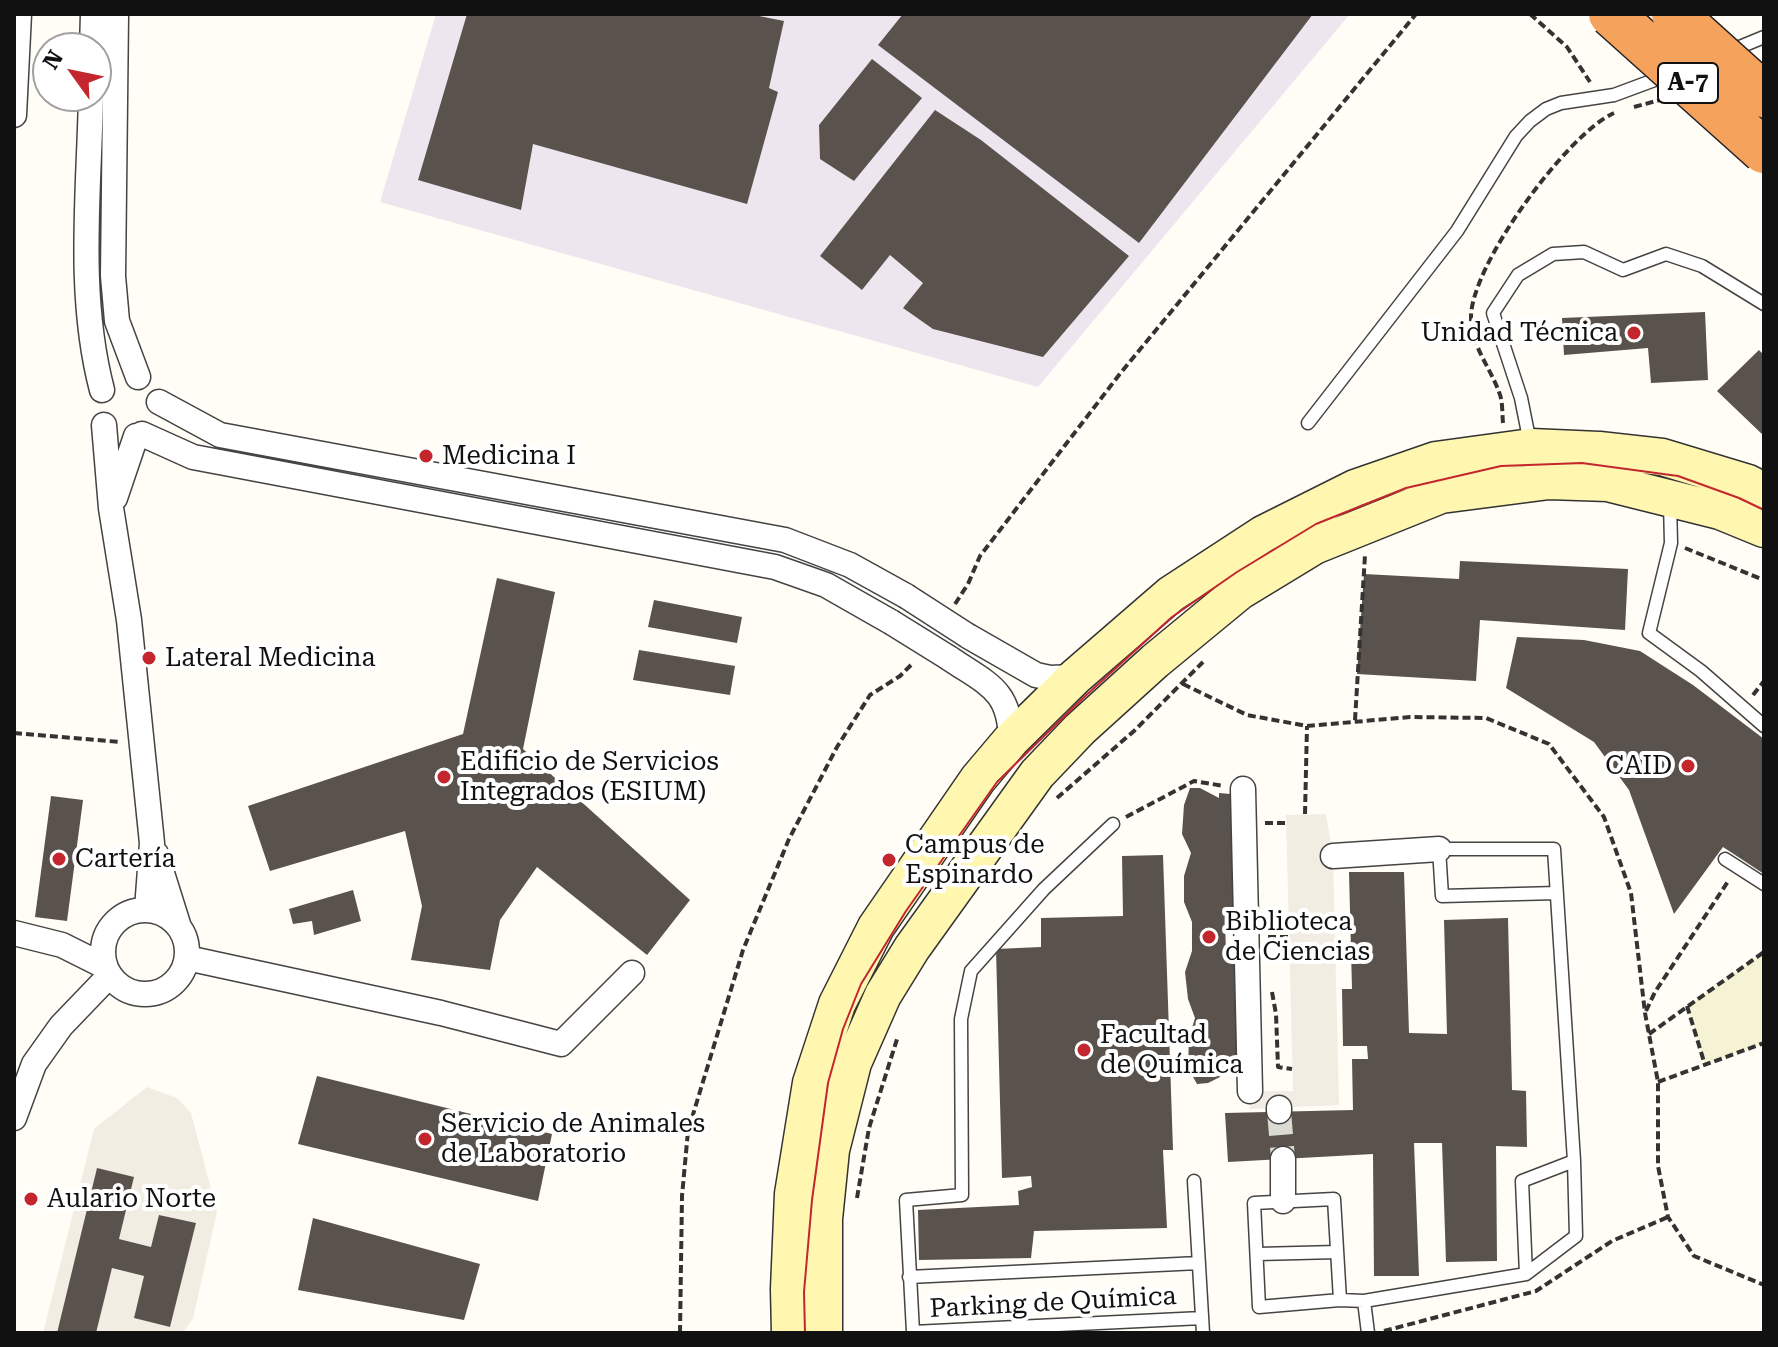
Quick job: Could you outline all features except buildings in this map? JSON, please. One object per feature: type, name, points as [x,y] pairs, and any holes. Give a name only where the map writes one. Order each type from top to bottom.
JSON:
[{"type":"highway","name":"A-7","points":[[1611,14],[1764,151]]},
{"type":"highway","name":"A-7","points":[[1674,14],[1764,95]]},
{"type":"main road","points":[[790,1333],[793,1194],[811,1083],[837,1004],[876,927],[978,779],[1011,740],[1075,677],[1171,594],[1263,534],[1355,488],[1436,460],[1531,447],[1599,450],[1662,457],[1748,483],[1764,491]]},
{"type":"main road","points":[[824,1333],[824,1219],[831,1150],[853,1063],[883,995],[912,948],[1037,774],[1080,729],[1155,661],[1240,591],[1314,546],[1441,495],[1549,481],[1608,483],[1720,511],[1764,529]]},
{"type":"street","points":[[116,14],[113,276],[117,321],[138,377]]},
{"type":"street","points":[[14,115],[18,17]]},
{"type":"street","points":[[91,112],[87,278],[91,350],[102,390]]},
{"type":"street","points":[[111,508],[139,435],[155,421],[159,402],[148,382],[138,377],[124,375],[111,380],[102,390],[97,408],[104,425],[111,508],[129,620],[143,744],[152,843],[147,909]]},
{"type":"street","points":[[159,402],[220,435],[785,540],[850,565],[1036,675],[1075,677]]},
{"type":"street","points":[[104,425],[118,435],[139,435],[193,457],[775,567],[826,585],[949,658],[997,692],[1011,718],[1011,740]]},
{"type":"street","points":[[536,523],[542,493]]},
{"type":"street","points":[[1243,789],[1250,1091]]},
{"type":"street","points":[[14,933],[62,945],[107,971],[128,991],[141,995],[166,989],[180,976],[187,958],[186,940],[152,843]]},
{"type":"street","points":[[1333,856],[1439,849]]},
{"type":"street","points":[[107,971],[102,949],[107,933],[123,915],[147,909],[164,913],[178,924]]},
{"type":"street","points":[[62,945],[107,933]]},
{"type":"street","points":[[187,958],[441,1013],[561,1044],[632,973]]},
{"type":"street","points":[[14,1118],[34,1064],[107,971]]},
{"type":"street","points":[[1283,1159],[1283,1201]]},
{"type":"lane","points":[[1705,61],[1764,37]]},
{"type":"lane","points":[[1308,423],[1457,231],[1516,136],[1530,121],[1561,103],[1632,90],[1690,67]]},
{"type":"lane","points":[[1531,447],[1521,398],[1493,313],[1518,275],[1553,254],[1584,252],[1623,270],[1666,254],[1702,266],[1764,304]]},
{"type":"lane","points":[[1669,497],[1671,543],[1649,633],[1701,671],[1764,726]]},
{"type":"lane","name":"Parking de Química","points":[[1113,824],[1044,889],[971,971],[961,1019],[962,1195],[906,1200],[913,1332],[1202,1318]]},
{"type":"lane","points":[[1340,1300],[1334,1199],[1254,1203],[1259,1307],[1364,1301],[1526,1274],[1576,1236],[1574,1161],[1557,893],[1554,849],[1439,849],[1442,896],[1557,893]]},
{"type":"lane","points":[[1725,859],[1764,884]]},
{"type":"lane","points":[[1526,1274],[1522,1181],[1574,1161]]},
{"type":"lane","name":"Parking de Química","points":[[1194,1181],[1203,1333]]},
{"type":"lane","points":[[1258,1254],[1337,1252]]},
{"type":"lane","name":"Parking de Química","points":[[909,1277],[1199,1263]]},
{"type":"lane","points":[[1364,1301],[1368,1333]]},
{"type":"path","points":[[1530,14],[1571,51],[1610,115]]},
{"type":"path","points":[[1355,720],[1367,523]]},
{"type":"path","points":[[1671,543],[1764,580]]},
{"type":"path","points":[[1051,804],[1144,721],[1205,659]]},
{"type":"path","points":[[1305,814],[1307,726]]},
{"type":"path","points":[[14,733],[143,744]]},
{"type":"path","points":[[1113,824],[1194,781],[1243,789]]},
{"type":"path","points":[[1645,1013],[1655,992],[1737,867]]},
{"type":"path","points":[[1649,1034],[1764,952]]},
{"type":"path","points":[[1248,973],[1271,983],[1276,1014],[1278,1067],[1292,1069]]},
{"type":"path","points":[[1687,1006],[1705,1065]]},
{"type":"path","points":[[856,1205],[869,1128],[901,1029]]},
{"type":"path","points":[[1658,1082],[1764,1043]]},
{"type":"shaded area","points":[[436,14],[1350,14],[1038,387],[380,202]]},
{"type":"shaded area","points":[[1326,814],[1333,856],[1339,1105],[1250,1109],[1250,1091],[1293,1091],[1286,815]]},
{"type":"shaded area","points":[[1764,952],[1764,1043],[1705,1065],[1687,1006]]},
{"type":"shaded area","points":[[147,1087],[177,1098],[191,1113],[217,1212],[193,1318],[183,1333],[96,1333],[112,1268],[144,1276],[134,1318],[170,1327],[196,1224],[160,1215],[151,1247],[119,1239],[134,1178],[98,1169],[57,1333],[43,1333],[94,1129]]},
{"type":"tunnel","points":[[1279,1111],[1283,1159]]},
{"type":"tram line","points":[[805,1333],[804,1292],[812,1200],[828,1083],[843,1029],[861,984],[906,911],[997,782],[1172,617],[1237,572],[1316,524],[1406,488],[1501,466],[1582,463],[1678,476],[1764,510]]},
{"type":"place","name":"Unidad Técnica","points":[[1634,333]]},
{"type":"place","name":"Medicina I","points":[[426,456]]},
{"type":"place","name":"Lateral Medicina","points":[[149,658]]},
{"type":"place","name":"CAID","points":[[1688,766]]},
{"type":"place","name":"Edificio de Servicios Integrados (ESIUM)","points":[[444,777]]},
{"type":"place","name":"Cartería","points":[[59,859]]},
{"type":"place","name":"Campus de Espinardo","points":[[889,860]]},
{"type":"place","name":"Biblioteca de Ciencias","points":[[1209,937]]},
{"type":"place","name":"Facultad de Química","points":[[1084,1050]]},
{"type":"place","name":"Servicio de Animales de Laboratorio","points":[[425,1139]]},
{"type":"place","name":"Aulario Norte","points":[[31,1199]]}]
